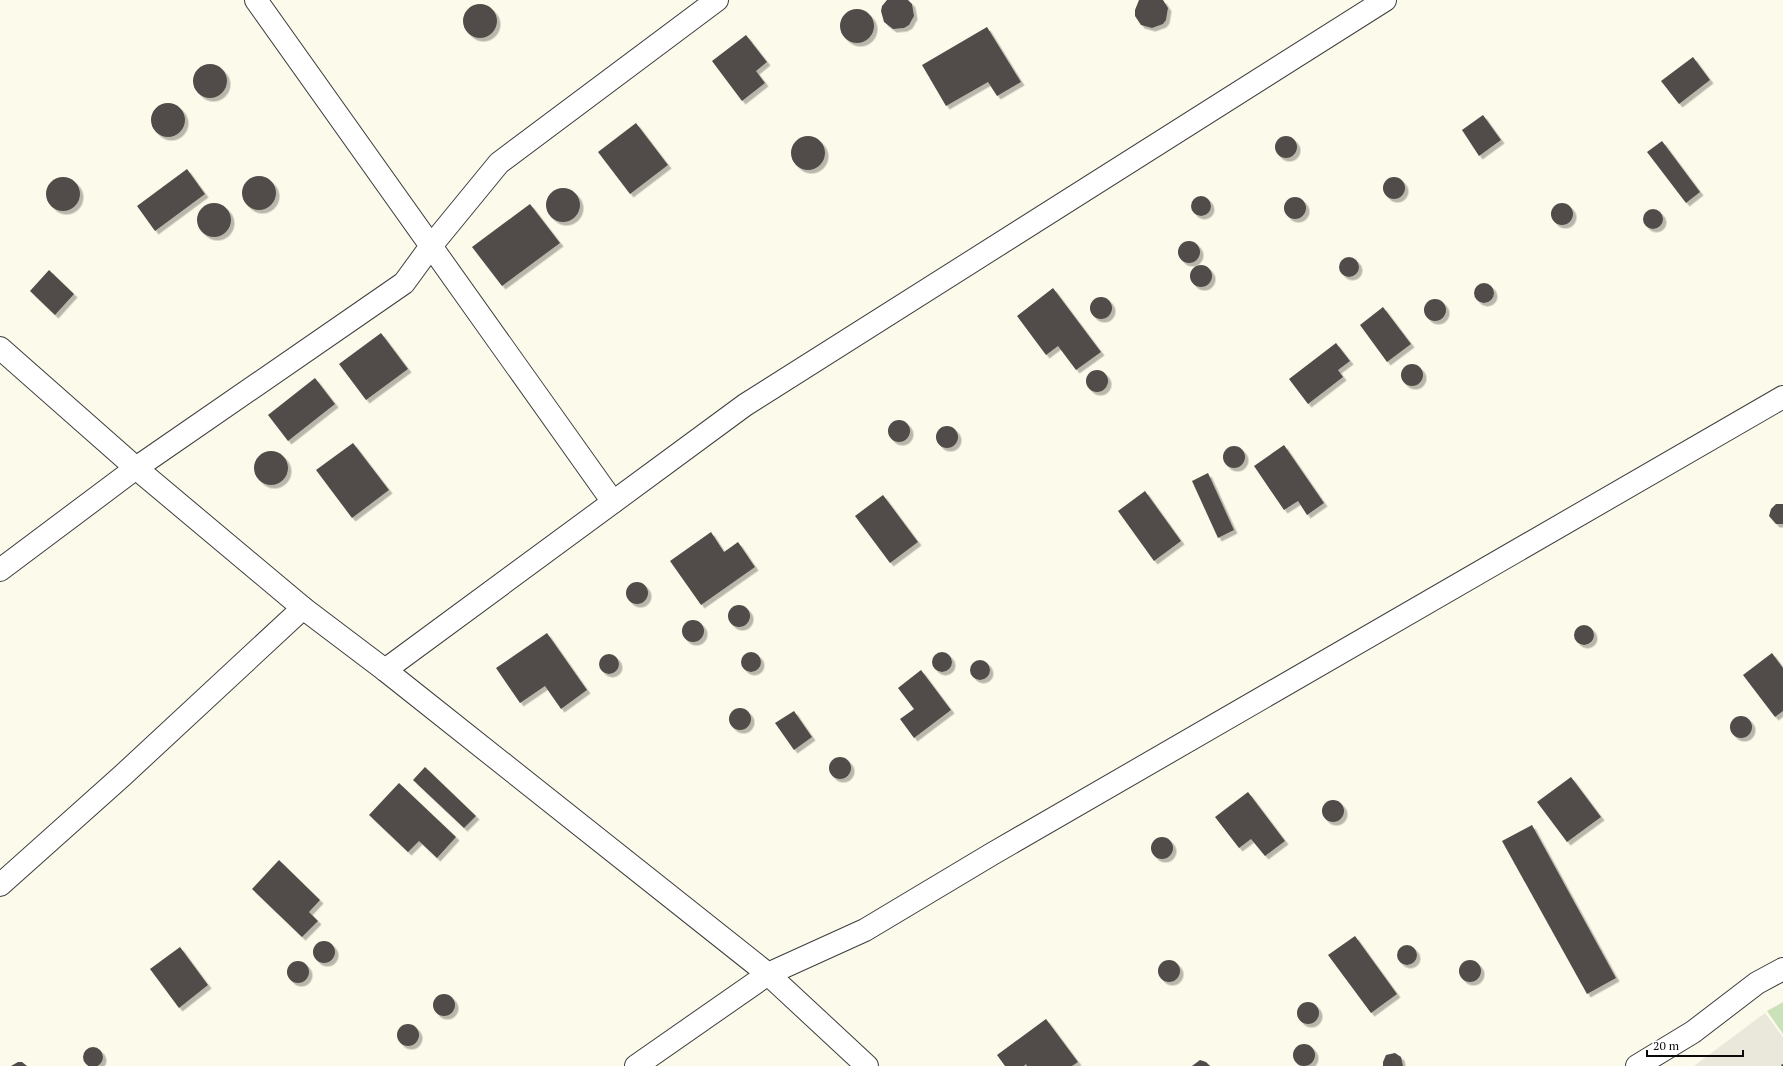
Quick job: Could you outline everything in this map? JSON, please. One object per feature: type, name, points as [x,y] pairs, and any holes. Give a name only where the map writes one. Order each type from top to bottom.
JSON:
[{"type":"street","points":[[256,0],[613,502]]},
{"type":"street","points":[[0,570],[136,468],[404,283],[431,246],[499,163],[717,0]]},
{"type":"street","points":[[385,670],[745,406],[1385,0]]},
{"type":"street","points":[[0,348],[136,468],[303,608],[385,670],[768,974],[867,1066]]},
{"type":"street","points":[[636,1066],[768,974],[865,930],[992,854],[1783,397]]},
{"type":"street","points":[[0,885],[122,776],[303,608]]},
{"type":"street","points":[[1638,1066],[1694,1032],[1757,983],[1783,969]]},
{"type":"green space","points":[[1783,1002],[1783,1034],[1767,1011]]},
{"type":"shaded area","points":[[1765,1013],[1783,1037],[1783,1066],[1694,1066]]},
{"type":"building","points":[[887,0],[908,0],[912,4],[914,16],[909,25],[904,28],[893,29],[884,22],[881,11],[882,6]]},
{"type":"building","points":[[1139,0],[1163,0],[1168,8],[1166,20],[1163,24],[1152,28],[1141,25],[1135,16],[1135,10]]},
{"type":"building","points":[[480,4],[492,9],[497,21],[492,33],[480,38],[468,33],[463,21],[468,9]]},
{"type":"building","points":[[857,9],[869,14],[874,26],[869,38],[857,43],[845,38],[840,26],[845,14]]},
{"type":"building","points":[[987,27],[1021,82],[997,96],[988,82],[946,106],[922,65]]},
{"type":"building","points":[[746,35],[767,62],[756,71],[765,83],[742,101],[712,61]]},
{"type":"building","points":[[1693,57],[1710,80],[1679,104],[1661,81]]},
{"type":"building","points":[[210,64],[222,69],[227,81],[222,93],[210,98],[198,93],[193,81],[198,69]]},
{"type":"building","points":[[168,103],[180,108],[185,120],[180,132],[168,137],[156,132],[151,120],[156,108]]},
{"type":"building","points":[[1483,115],[1501,140],[1479,156],[1462,130]]},
{"type":"building","points":[[636,123],[668,165],[630,194],[598,152]]},
{"type":"building","points":[[808,136],[820,141],[825,153],[820,165],[808,170],[796,165],[791,153],[796,141]]},
{"type":"building","points":[[1286,136],[1290,137],[1296,143],[1296,151],[1290,157],[1286,158],[1282,157],[1276,151],[1275,147],[1276,143],[1282,137]]},
{"type":"building","points":[[1662,141],[1700,192],[1686,203],[1647,152]]},
{"type":"building","points":[[187,169],[205,194],[155,231],[137,206]]},
{"type":"building","points":[[259,176],[271,181],[276,193],[271,205],[259,210],[247,205],[242,193],[247,181]]},
{"type":"building","points":[[63,177],[75,182],[80,194],[75,206],[63,211],[51,206],[46,194],[51,182]]},
{"type":"building","points":[[1394,177],[1398,178],[1404,184],[1404,192],[1398,198],[1394,199],[1390,198],[1384,192],[1383,188],[1384,184],[1390,178]]},
{"type":"building","points":[[563,188],[575,193],[580,205],[575,217],[563,222],[551,217],[546,205],[551,193]]},
{"type":"building","points":[[1197,196],[1205,196],[1211,202],[1211,210],[1205,216],[1197,216],[1191,210],[1191,202]]},
{"type":"building","points":[[1295,197],[1299,198],[1305,204],[1305,212],[1299,218],[1295,219],[1291,218],[1285,212],[1284,208],[1285,204],[1291,198]]},
{"type":"building","points":[[214,203],[226,208],[231,220],[226,232],[214,237],[202,232],[197,220],[202,208]]},
{"type":"building","points":[[1562,203],[1566,204],[1572,210],[1572,218],[1566,224],[1562,225],[1558,224],[1552,218],[1551,214],[1552,210],[1558,204]]},
{"type":"building","points":[[530,204],[560,243],[502,286],[472,247]]},
{"type":"building","points":[[1649,209],[1657,209],[1663,215],[1663,223],[1657,229],[1649,229],[1643,223],[1643,215]]},
{"type":"building","points":[[1189,241],[1193,242],[1199,248],[1199,256],[1193,262],[1189,263],[1185,262],[1179,256],[1178,252],[1179,248],[1185,242]]},
{"type":"building","points":[[1345,257],[1353,257],[1359,263],[1359,271],[1353,277],[1345,277],[1339,271],[1339,263]]},
{"type":"building","points":[[1201,265],[1205,266],[1211,272],[1211,280],[1205,286],[1201,287],[1197,286],[1191,280],[1190,276],[1191,272],[1197,266]]},
{"type":"building","points":[[49,270],[74,294],[55,315],[30,291]]},
{"type":"building","points":[[1480,283],[1488,283],[1494,289],[1494,297],[1488,303],[1480,303],[1474,297],[1474,289]]},
{"type":"building","points":[[1053,288],[1101,352],[1076,370],[1058,346],[1046,355],[1017,316]]},
{"type":"building","points":[[1101,297],[1105,298],[1111,304],[1111,312],[1105,318],[1101,319],[1097,318],[1091,312],[1090,308],[1091,304],[1097,298]]},
{"type":"building","points":[[1435,299],[1439,300],[1445,306],[1445,314],[1439,320],[1435,321],[1431,320],[1425,314],[1424,310],[1425,306],[1431,300]]},
{"type":"building","points":[[1383,307],[1411,344],[1387,362],[1360,325]]},
{"type":"building","points":[[381,333],[408,369],[366,400],[339,364]]},
{"type":"building","points":[[1336,343],[1350,361],[1338,370],[1343,377],[1308,404],[1289,379]]},
{"type":"building","points":[[1412,364],[1416,365],[1422,371],[1422,379],[1416,385],[1412,386],[1408,385],[1402,379],[1401,375],[1402,371],[1408,365]]},
{"type":"building","points":[[1097,370],[1101,371],[1107,377],[1107,385],[1101,391],[1097,392],[1093,391],[1087,385],[1086,381],[1087,377],[1093,371]]},
{"type":"building","points":[[315,378],[335,404],[288,441],[268,415]]},
{"type":"building","points":[[899,420],[903,421],[909,427],[909,435],[903,441],[899,442],[895,441],[889,435],[888,431],[889,427],[895,421]]},
{"type":"building","points":[[947,426],[951,427],[957,433],[957,441],[951,447],[947,448],[943,447],[937,441],[936,437],[937,433],[943,427]]},
{"type":"building","points":[[353,443],[389,490],[352,518],[316,470]]},
{"type":"building","points":[[1284,445],[1324,503],[1307,515],[1298,501],[1284,510],[1254,466]]},
{"type":"building","points":[[1234,446],[1238,447],[1244,453],[1244,461],[1238,467],[1234,468],[1230,467],[1224,461],[1223,457],[1224,453],[1230,447]]},
{"type":"building","points":[[271,451],[283,456],[288,468],[283,480],[271,485],[259,480],[254,468],[259,456]]},
{"type":"building","points":[[1208,473],[1234,530],[1218,538],[1192,481]]},
{"type":"building","points":[[1145,491],[1181,541],[1154,561],[1118,511]]},
{"type":"building","points":[[883,495],[918,542],[890,563],[855,516]]},
{"type":"building","points":[[1776,504],[1783,504],[1783,524],[1776,524],[1769,516],[1771,509]]},
{"type":"building","points":[[711,532],[724,552],[738,542],[755,567],[701,605],[670,561]]},
{"type":"building","points":[[637,582],[641,583],[647,589],[647,597],[641,603],[637,604],[633,603],[627,597],[626,593],[627,589],[633,583]]},
{"type":"building","points":[[739,605],[743,606],[749,612],[749,620],[743,626],[739,627],[735,626],[729,620],[728,616],[729,612],[735,606]]},
{"type":"building","points":[[693,620],[697,621],[703,627],[703,635],[697,641],[693,642],[689,641],[683,635],[682,631],[683,627],[689,621]]},
{"type":"building","points":[[1580,625],[1588,625],[1594,631],[1594,639],[1588,645],[1580,645],[1574,639],[1574,631]]},
{"type":"building","points":[[547,633],[587,690],[561,709],[545,686],[520,703],[496,668]]},
{"type":"building","points":[[747,652],[755,652],[761,658],[761,666],[755,672],[747,672],[741,666],[741,658]]},
{"type":"building","points":[[938,652],[946,652],[952,658],[952,666],[946,672],[938,672],[932,666],[932,658]]},
{"type":"building","points":[[1772,653],[1783,668],[1783,711],[1775,717],[1743,675]]},
{"type":"building","points":[[605,654],[613,654],[619,660],[619,668],[613,674],[605,674],[599,668],[599,660]]},
{"type":"building","points":[[976,660],[984,660],[990,666],[990,674],[984,680],[976,680],[970,674],[970,666]]},
{"type":"building","points":[[921,670],[951,710],[914,738],[900,719],[914,709],[898,688]]},
{"type":"building","points":[[740,708],[744,709],[750,715],[750,723],[744,729],[740,730],[736,729],[730,723],[729,719],[730,715],[736,709]]},
{"type":"building","points":[[794,711],[812,737],[794,750],[775,723]]},
{"type":"building","points":[[1741,716],[1745,717],[1751,723],[1751,731],[1745,737],[1741,738],[1737,737],[1731,731],[1730,727],[1731,723],[1737,717]]},
{"type":"building","points":[[840,757],[844,758],[850,764],[850,772],[844,778],[840,779],[836,778],[830,772],[829,768],[830,764],[836,758]]},
{"type":"building","points":[[425,767],[476,816],[464,828],[413,780]]},
{"type":"building","points":[[1571,777],[1601,817],[1567,842],[1537,802]]},
{"type":"building","points":[[399,783],[456,837],[437,858],[419,841],[408,852],[369,815]]},
{"type":"building","points":[[1248,792],[1285,841],[1265,856],[1251,839],[1239,848],[1215,817]]},
{"type":"building","points":[[1333,800],[1337,801],[1343,807],[1343,815],[1337,821],[1333,822],[1329,821],[1323,815],[1322,811],[1323,807],[1329,801]]},
{"type":"building","points":[[1532,825],[1616,978],[1587,994],[1502,841]]},
{"type":"building","points":[[1162,837],[1166,838],[1172,844],[1172,852],[1166,858],[1162,859],[1158,858],[1152,852],[1151,848],[1152,844],[1158,838]]},
{"type":"building","points":[[279,860],[320,900],[309,912],[318,921],[302,937],[252,889]]},
{"type":"building","points":[[1355,936],[1397,994],[1371,1013],[1328,955]]},
{"type":"building","points":[[324,941],[328,942],[334,948],[334,956],[328,962],[324,963],[320,962],[314,956],[313,952],[314,948],[320,942]]},
{"type":"building","points":[[1403,945],[1411,945],[1417,951],[1417,959],[1411,965],[1403,965],[1397,959],[1397,951]]},
{"type":"building","points":[[180,947],[208,985],[179,1008],[150,969]]},
{"type":"building","points":[[1169,960],[1173,961],[1179,967],[1179,975],[1173,981],[1169,982],[1165,981],[1159,975],[1158,971],[1159,967],[1165,961]]},
{"type":"building","points":[[1470,960],[1474,961],[1480,967],[1480,975],[1474,981],[1470,982],[1466,981],[1460,975],[1459,971],[1460,967],[1466,961]]},
{"type":"building","points":[[298,961],[302,962],[308,968],[308,976],[302,982],[298,983],[294,982],[288,976],[287,972],[288,968],[294,962]]},
{"type":"building","points":[[444,994],[448,995],[454,1001],[454,1009],[448,1015],[444,1016],[440,1015],[434,1009],[433,1005],[434,1001],[440,995]]},
{"type":"building","points":[[1308,1002],[1312,1003],[1318,1009],[1318,1017],[1312,1023],[1308,1024],[1304,1023],[1298,1017],[1297,1013],[1298,1009],[1304,1003]]},
{"type":"building","points":[[1046,1019],[1078,1062],[1072,1066],[1027,1066],[1026,1064],[1024,1066],[1005,1066],[997,1055]]},
{"type":"building","points":[[408,1024],[412,1025],[418,1031],[418,1039],[412,1045],[408,1046],[404,1045],[398,1039],[397,1035],[398,1031],[404,1025]]},
{"type":"building","points":[[1304,1044],[1308,1045],[1314,1051],[1314,1059],[1308,1065],[1304,1066],[1300,1065],[1294,1059],[1293,1055],[1294,1051],[1300,1045]]},
{"type":"building","points":[[93,1047],[100,1050],[103,1057],[100,1064],[93,1067],[86,1064],[83,1057],[86,1050]]},
{"type":"building","points":[[1395,1053],[1401,1057],[1403,1066],[1383,1066],[1386,1055]]},
{"type":"building","points":[[1200,1060],[1206,1062],[1210,1066],[1192,1066]]},
{"type":"building","points":[[18,1062],[22,1062],[27,1066],[11,1066]]}]
